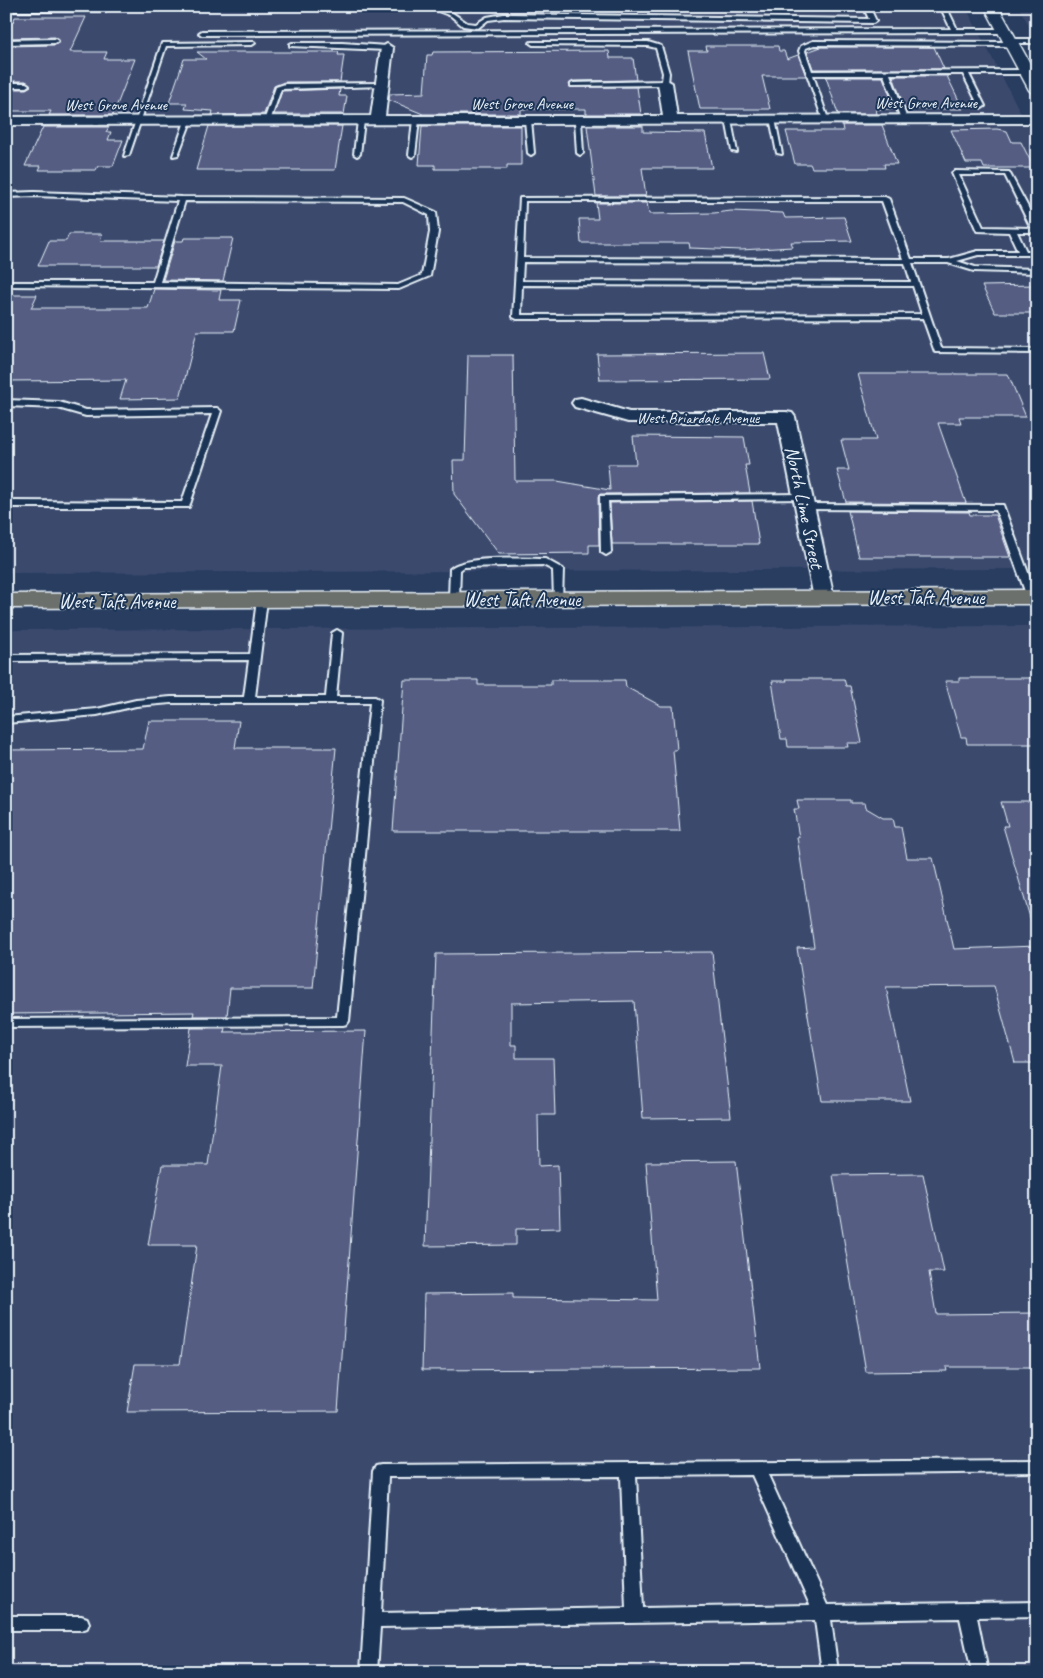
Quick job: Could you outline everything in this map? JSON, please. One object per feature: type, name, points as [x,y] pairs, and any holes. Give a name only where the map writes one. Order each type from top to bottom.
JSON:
[{"type":"main road","points":[[991,6],[1036,88]]},
{"type":"main road","name":"West Taft Avenue","points":[[6,601],[1035,597]]},
{"type":"street","points":[[377,121],[386,48]]},
{"type":"street","points":[[665,83],[671,120]]},
{"type":"street","name":"West Grove Avenue","points":[[6,121],[1037,119]]},
{"type":"street","name":"West Briardale Avenue","points":[[581,403],[628,417],[786,417]]},
{"type":"street","name":"North Lime Street","points":[[786,417],[824,598]]},
{"type":"lane","points":[[11,6],[6,9],[105,9]]},
{"type":"lane","points":[[428,6],[443,10],[461,20],[465,26],[478,26],[489,17],[504,16],[873,21],[866,6]]},
{"type":"lane","points":[[943,6],[955,31]]},
{"type":"lane","points":[[202,33],[955,31],[1037,41]]},
{"type":"lane","points":[[825,119],[803,47],[813,43],[1009,39]]},
{"type":"lane","points":[[6,42],[55,41]]},
{"type":"lane","points":[[126,155],[164,44],[252,43]]},
{"type":"lane","points":[[533,43],[648,44],[659,47],[666,73],[665,83],[574,85]]},
{"type":"lane","points":[[292,45],[342,45],[386,48]]},
{"type":"lane","points":[[886,72],[904,119]]},
{"type":"lane","points":[[965,72],[982,106]]},
{"type":"lane","points":[[810,73],[1027,72]]},
{"type":"lane","points":[[6,85],[26,85]]},
{"type":"lane","points":[[267,121],[278,88],[285,86],[382,85]]},
{"type":"lane","points":[[772,119],[780,153]]},
{"type":"lane","points":[[412,155],[416,120]]},
{"type":"lane","points":[[528,120],[531,153]]},
{"type":"lane","points":[[578,120],[580,153]]},
{"type":"lane","points":[[728,120],[735,151]]},
{"type":"lane","points":[[175,154],[188,121]]},
{"type":"lane","points":[[357,154],[361,121]]},
{"type":"lane","points":[[955,173],[1007,173],[1036,230],[1012,230],[980,229],[955,173]]},
{"type":"lane","points":[[6,195],[34,194],[182,199],[404,200],[433,214],[434,232],[426,276],[399,287],[6,284]]},
{"type":"lane","points":[[156,284],[182,199]]},
{"type":"lane","points":[[927,316],[517,317],[522,199],[885,199],[908,261],[927,316],[938,350],[1037,351]]},
{"type":"lane","points":[[1012,230],[1023,253]]},
{"type":"lane","points":[[520,260],[949,261],[978,253],[1037,253]]},
{"type":"lane","points":[[949,261],[974,269],[1037,271]]},
{"type":"lane","points":[[519,283],[916,284]]},
{"type":"lane","points":[[6,403],[59,405],[86,413],[217,411],[186,505],[6,504]]},
{"type":"lane","points":[[606,552],[603,498],[1000,507],[1035,597]]},
{"type":"lane","points":[[454,599],[455,569],[461,565],[470,563],[545,562],[558,568],[559,599]]},
{"type":"lane","points":[[249,700],[262,600]]},
{"type":"lane","points":[[331,700],[337,633]]},
{"type":"lane","points":[[6,658],[254,657]]},
{"type":"lane","points":[[6,720],[97,712],[136,703],[171,700],[375,700],[343,1021],[6,1023]]},
{"type":"lane","points":[[369,1672],[381,1471],[1037,1466]]},
{"type":"lane","points":[[757,1468],[822,1613],[830,1672]]},
{"type":"lane","points":[[628,1470],[635,1616]]},
{"type":"lane","points":[[372,1620],[1037,1609]]},
{"type":"lane","points":[[967,1610],[980,1672]]},
{"type":"lane","points":[[6,1623],[81,1623]]},
{"type":"shaded area","points":[[6,6],[965,6],[1037,144],[1037,569],[6,573]]},
{"type":"shaded area","points":[[1018,6],[1037,6],[1037,39]]},
{"type":"shaded area","points":[[1037,626],[1037,1672],[6,1672],[6,630]]},
{"type":"building","points":[[15,17],[86,17],[70,52],[107,52],[104,59],[135,59],[113,115],[49,115],[51,111],[6,111],[6,89],[26,89],[31,86],[26,81],[6,81],[6,46],[55,45],[60,42],[55,37],[6,38],[6,22],[13,22]]},
{"type":"building","points":[[706,46],[778,46],[779,51],[784,51],[787,59],[798,55],[806,76],[762,76],[770,109],[700,109],[688,51],[707,51]]},
{"type":"building","points":[[821,47],[934,47],[944,69],[813,69],[807,52]]},
{"type":"building","points":[[609,51],[610,58],[633,58],[636,80],[573,81],[569,84],[570,87],[637,87],[641,114],[586,114],[586,109],[521,109],[521,114],[423,114],[389,100],[390,94],[424,93],[427,55],[432,55],[433,52]]},
{"type":"building","points":[[197,52],[339,52],[338,55],[344,55],[340,82],[284,82],[274,86],[264,114],[212,115],[213,111],[185,109],[187,103],[169,103],[184,59],[206,59]]},
{"type":"building","points":[[893,76],[947,76],[963,109],[905,109]]},
{"type":"building","points":[[826,77],[883,77],[895,109],[876,109],[877,114],[838,114]]},
{"type":"building","points":[[340,89],[339,96],[347,96],[344,114],[274,114],[282,91]]},
{"type":"building","points":[[842,125],[882,125],[897,164],[884,164],[885,168],[812,168],[810,164],[795,164],[786,131],[843,131]]},
{"type":"building","points":[[209,126],[342,126],[335,170],[196,170]]},
{"type":"building","points":[[422,126],[521,126],[521,165],[507,165],[507,169],[435,169],[435,165],[419,165]]},
{"type":"building","points":[[587,126],[643,126],[643,132],[705,133],[712,168],[642,168],[646,196],[596,196]]},
{"type":"building","points":[[43,127],[109,127],[106,132],[111,132],[108,140],[123,140],[113,166],[98,166],[96,170],[39,170],[41,166],[25,166]]},
{"type":"building","points":[[997,129],[1007,131],[1012,142],[1021,142],[1034,168],[984,168],[982,163],[966,163],[951,130]]},
{"type":"building","points":[[596,203],[647,203],[649,214],[731,211],[783,213],[785,218],[844,217],[852,241],[791,242],[793,247],[741,250],[690,248],[689,243],[581,243],[579,219],[598,219]]},
{"type":"building","points":[[69,234],[102,234],[100,241],[164,241],[156,266],[38,266],[49,241],[66,241]]},
{"type":"building","points":[[184,238],[233,238],[223,281],[163,280],[175,241],[183,241]]},
{"type":"building","points":[[1037,285],[1037,313],[995,313],[982,286]]},
{"type":"building","points":[[154,289],[221,290],[219,300],[241,300],[234,331],[197,331],[180,398],[120,399],[126,380],[6,381],[6,295],[37,295],[31,308],[148,308]]},
{"type":"building","points":[[764,353],[770,379],[600,380],[597,354]]},
{"type":"building","points":[[468,355],[513,355],[515,481],[557,481],[610,490],[608,464],[636,464],[633,436],[744,437],[749,465],[745,465],[750,493],[600,494],[598,496],[599,545],[589,545],[589,553],[499,554],[454,494],[453,460],[465,460]]},
{"type":"building","points":[[858,374],[1008,374],[1026,417],[959,417],[961,423],[938,423],[966,503],[846,502],[837,470],[849,470],[841,440],[876,440]]},
{"type":"building","points":[[752,501],[759,544],[612,544],[610,503]]},
{"type":"building","points":[[848,511],[969,512],[970,515],[995,515],[1010,557],[859,557]]},
{"type":"building","points":[[959,678],[1033,678],[1037,689],[1037,744],[967,744],[966,737],[961,737],[945,681],[959,681]]},
{"type":"building","points":[[786,679],[844,679],[846,686],[850,686],[862,743],[847,743],[848,747],[788,747],[787,739],[781,739],[772,681],[787,681]]},
{"type":"building","points":[[404,680],[478,680],[478,685],[551,685],[551,680],[625,680],[626,687],[661,706],[673,706],[677,750],[673,750],[680,831],[393,831]]},
{"type":"building","points":[[149,721],[239,721],[235,748],[336,748],[313,988],[230,988],[227,1016],[193,1016],[194,1012],[6,1014],[6,750],[143,749]]},
{"type":"building","points":[[797,800],[851,800],[851,803],[865,803],[866,808],[883,818],[893,818],[895,827],[901,827],[907,858],[933,858],[954,949],[1037,946],[1037,1063],[1015,1063],[994,986],[886,987],[910,1101],[822,1101],[797,948],[814,947],[797,837],[799,837],[794,809],[799,809]]},
{"type":"building","points":[[1001,802],[1037,802],[1037,921],[1031,921],[1003,826],[1008,826]]},
{"type":"building","points":[[712,952],[731,1117],[643,1118],[634,1001],[511,1003],[511,1045],[516,1045],[516,1058],[553,1058],[555,1115],[538,1115],[539,1166],[558,1165],[560,1228],[516,1229],[516,1245],[425,1246],[436,954]]},
{"type":"building","points":[[191,1028],[225,1028],[224,1032],[366,1031],[338,1411],[127,1412],[135,1364],[180,1364],[197,1245],[148,1245],[162,1165],[208,1165],[222,1066],[185,1066]]},
{"type":"building","points":[[736,1161],[760,1368],[422,1370],[424,1294],[513,1293],[513,1298],[657,1300],[646,1162]]},
{"type":"building","points":[[923,1174],[944,1272],[929,1272],[936,1314],[1037,1313],[1037,1367],[946,1367],[947,1371],[866,1372],[833,1175]]}]
